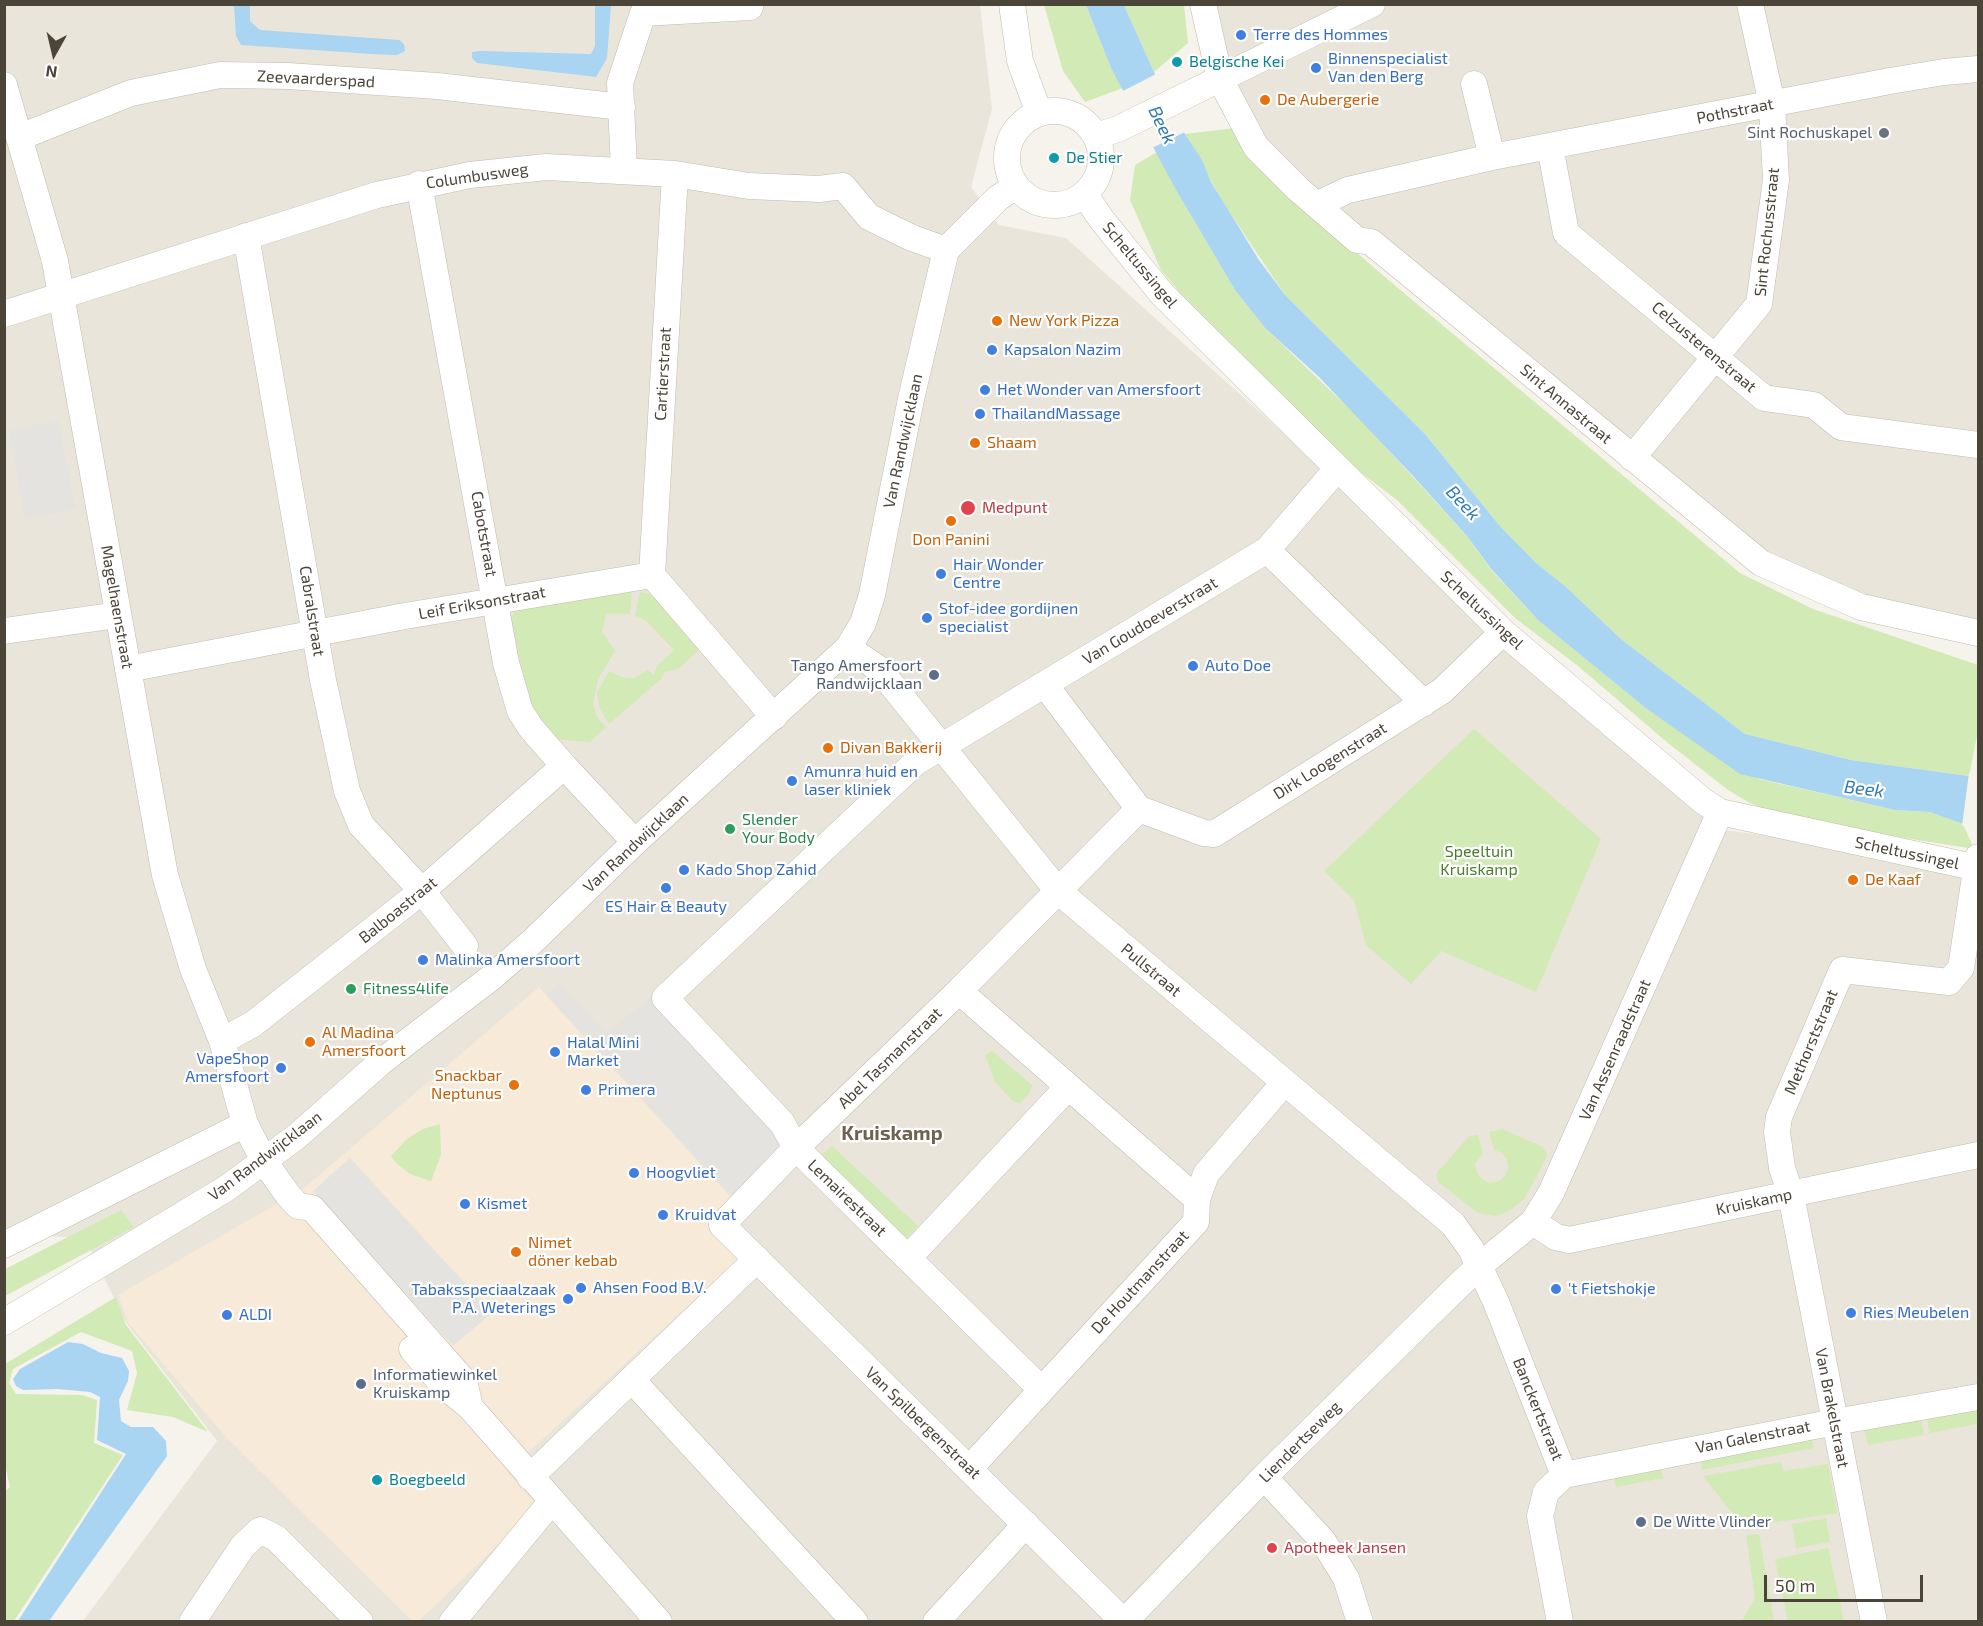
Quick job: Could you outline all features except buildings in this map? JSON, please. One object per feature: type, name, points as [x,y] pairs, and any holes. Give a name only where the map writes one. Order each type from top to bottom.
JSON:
[{"type":"street","points":[[1012,4],[1020,61],[1039,113]]},
{"type":"street","name":"Sint Annastraat","points":[[1203,4],[1220,79],[1256,147],[1298,189],[1357,240],[1371,242],[1761,563],[1861,607],[1978,633]]},
{"type":"street","points":[[1096,136],[1220,79],[1372,4]]},
{"type":"street","name":"Sint Rochusstraat","points":[[1632,458],[1716,359],[1759,304],[1776,180],[1772,104],[1750,4]]},
{"type":"street","points":[[624,169],[620,83],[643,13],[750,7]]},
{"type":"street","name":"Pothstraat","points":[[1318,204],[1348,190],[1492,157],[1923,75],[1978,69]]},
{"type":"street","name":"Zeevaarderspad","points":[[16,155],[131,93],[220,75],[288,76],[437,86],[622,107]]},
{"type":"street","points":[[1474,84],[1492,157]]},
{"type":"street","name":"Magelhaenstraat","points":[[4,85],[16,155],[55,261],[62,295],[165,875],[193,969],[222,1041],[245,1124],[264,1161],[298,1206],[299,1218],[450,1380],[464,1381],[470,1407],[530,1477]]},
{"type":"street","points":[[1054,111],[1071,114],[1086,123],[1096,136],[1101,151],[1100,167],[1094,182],[1084,194],[1060,204],[1046,204],[1033,200],[1016,186],[1008,170],[1009,143],[1025,120],[1039,113],[1054,111]]},
{"type":"street","name":"Celzusterenstraat","points":[[1550,146],[1566,233],[1764,398],[1814,405],[1841,427],[1978,445]]},
{"type":"street","name":"Columbusweg","points":[[4,314],[246,236],[419,184],[521,169],[624,169],[675,174],[749,186],[819,189],[843,186],[869,217],[946,250]]},
{"type":"street","name":"Cartierstraat","points":[[652,575],[675,174]]},
{"type":"street","name":"Cabotstraat","points":[[419,184],[506,663],[520,711],[531,728],[564,766],[635,842]]},
{"type":"street","points":[[946,250],[998,198],[1016,186]]},
{"type":"street","name":"Scheltussingel","points":[[1084,194],[1162,294],[1337,469],[1503,632],[1681,784],[1720,812],[1978,864]]},
{"type":"street","name":"Cabralstraat","points":[[246,236],[316,635],[347,791],[362,825],[422,891],[465,946]]},
{"type":"street","name":"Van Randwijcklaan","points":[[4,1322],[227,1188],[296,1137],[381,1062],[492,977],[635,842],[848,648],[863,623],[872,594],[911,399],[946,250]]},
{"type":"street","name":"Van Goudoeverstraat","points":[[665,998],[916,762],[1267,550],[1337,469]]},
{"type":"street","points":[[1267,550],[1424,703]]},
{"type":"street","points":[[652,575],[774,717]]},
{"type":"street","name":"Leif Eriksonstraat","points":[[128,669],[496,600],[652,575]]},
{"type":"street","points":[[4,631],[118,615]]},
{"type":"street","name":"Dirk Loogenstraat","points":[[1139,809],[1204,833],[1214,834],[1442,691],[1503,632]]},
{"type":"street","name":"Pullstraat","points":[[848,648],[879,669],[1058,891],[1453,1224],[1479,1266]]},
{"type":"street","points":[[1045,685],[1139,809],[1058,891]]},
{"type":"street","name":"Balboastraat","points":[[222,1041],[253,1024],[422,891],[564,766]]},
{"type":"street","name":"Van Assenraadstraat","points":[[1479,1266],[1533,1222],[1551,1193],[1720,812]]},
{"type":"street","name":"Methorststraat","points":[[1791,1195],[1782,1168],[1777,1131],[1779,1117],[1842,970],[1949,982],[1961,968],[1978,864]]},
{"type":"street","name":"Abel Tasmanstraat","points":[[722,1225],[796,1148],[959,991],[1058,891]]},
{"type":"street","points":[[959,991],[1067,1088],[1197,1199]]},
{"type":"street","name":"Lemairestraat","points":[[665,998],[782,1123],[796,1148],[1041,1389]]},
{"type":"street","name":"De Houtmanstraat","points":[[970,1468],[1196,1222],[1197,1199],[1206,1174],[1284,1083]]},
{"type":"street","points":[[908,1257],[1067,1088]]},
{"type":"street","points":[[4,1245],[245,1124]]},
{"type":"street","name":"Kruiskamp","points":[[1533,1222],[1556,1237],[1569,1240],[1978,1155]]},
{"type":"street","name":"Van Brakelstraat","points":[[1791,1195],[1874,1622]]},
{"type":"street","name":"Van Spilbergenstraat","points":[[722,1225],[1124,1622]]},
{"type":"street","points":[[659,1622],[530,1477],[757,1259]]},
{"type":"street","name":"Banckertstraat","points":[[1479,1266],[1564,1474],[1546,1492],[1540,1516],[1560,1622]]},
{"type":"street","name":"Liendertseweg","points":[[1124,1622],[1264,1477],[1479,1266]]},
{"type":"street","points":[[632,1380],[855,1622]]},
{"type":"street","name":"Van Galenstraat","points":[[1564,1474],[1978,1397]]},
{"type":"street","points":[[1264,1477],[1323,1541],[1346,1578],[1360,1622]]},
{"type":"street","points":[[452,1622],[551,1503]]},
{"type":"street","points":[[936,1622],[1026,1524]]},
{"type":"street","points":[[192,1622],[243,1546],[260,1530],[276,1538],[360,1622]]},
{"type":"shaded area","points":[[5,5],[980,5],[992,109],[971,187],[999,225],[1066,238],[1725,830],[1978,865],[1978,1621],[83,1621],[217,1441],[127,1324],[85,1239],[37,1235],[5,1251]]},
{"type":"shaded area","points":[[1198,5],[1978,5],[1978,647],[1863,614],[1754,565],[1485,354],[1224,116]]},
{"type":"shaded area","points":[[58,420],[76,509],[25,520],[9,431]]},
{"type":"shaded area","points":[[560,983],[607,1033],[652,996],[790,1148],[737,1201],[546,995]]},
{"type":"shaded area","points":[[539,987],[735,1202],[708,1225],[740,1258],[507,1472],[538,1506],[419,1621],[412,1621],[226,1437],[128,1323],[118,1295],[303,1189]]},
{"type":"shaded area","points":[[350,1158],[492,1313],[453,1346],[313,1191]]},
{"type":"green space","points":[[1044,5],[1086,5],[1111,68],[1123,88],[1085,102],[1063,71]]},
{"type":"green space","points":[[1124,5],[1184,5],[1188,43],[1154,72]]},
{"type":"green space","points":[[1235,128],[1252,162],[1386,278],[1740,573],[1813,609],[1978,665],[1978,731],[1969,776],[1851,760],[1745,734],[1621,639],[1565,586],[1536,563],[1499,525],[1425,434],[1285,295],[1224,204],[1185,134]]},
{"type":"green space","points":[[1157,152],[1176,190],[1235,290],[1265,328],[1359,418],[1467,536],[1492,571],[1539,621],[1647,709],[1759,779],[1895,810],[1930,812],[1963,824],[1974,849],[1868,832],[1769,811],[1748,802],[1728,790],[1668,743],[1578,666],[1515,618],[1398,501],[1351,465],[1211,330],[1161,270],[1130,200],[1135,165]]},
{"type":"green space","points":[[632,590],[630,614],[606,614],[602,632],[615,651],[598,679],[593,704],[597,717],[606,727],[590,742],[553,739],[530,711],[511,618],[516,610]]},
{"type":"green space","points":[[640,592],[651,594],[701,648],[678,669],[665,672],[661,679],[609,724],[600,709],[597,693],[609,671],[625,678],[634,678],[648,670],[654,675],[657,666],[674,650],[646,621],[635,616]]},
{"type":"green space","name":"Speeltuin Kruiskamp","points":[[1474,729],[1601,839],[1536,992],[1441,951],[1411,984],[1366,945],[1354,900],[1324,871]]},
{"type":"green space","points":[[992,1051],[1032,1085],[1030,1092],[1020,1103],[1014,1102],[995,1082],[985,1055]]},
{"type":"green space","points":[[440,1124],[441,1155],[431,1181],[410,1174],[396,1163],[391,1156],[407,1139],[423,1129]]},
{"type":"green space","points":[[1502,1129],[1543,1147],[1547,1154],[1525,1198],[1511,1210],[1496,1216],[1478,1213],[1438,1182],[1436,1174],[1469,1136],[1478,1135],[1483,1153],[1475,1164],[1477,1173],[1490,1183],[1499,1181],[1505,1176],[1508,1168],[1507,1160],[1502,1153],[1494,1150],[1489,1132]]},
{"type":"green space","points":[[832,1146],[918,1226],[907,1238],[902,1238],[821,1156]]},
{"type":"green space","points":[[121,1210],[134,1227],[5,1296],[5,1269]]},
{"type":"green space","points":[[116,1297],[126,1325],[208,1432],[173,1417],[127,1410],[137,1373],[132,1351],[81,1332],[13,1369],[9,1383],[16,1394],[82,1395],[97,1400],[94,1443],[123,1455],[14,1621],[5,1621],[4,1492],[10,1487],[5,1465],[5,1364]]},
{"type":"green space","points":[[1978,1409],[1978,1424],[1929,1433],[1927,1418]]},
{"type":"green space","points":[[1921,1420],[1924,1435],[1868,1445],[1865,1430]]},
{"type":"green space","points":[[1812,1439],[1814,1448],[1702,1470],[1701,1461]]},
{"type":"green space","points":[[1781,1462],[1783,1471],[1828,1464],[1837,1513],[1743,1527],[1703,1476]]},
{"type":"green space","points":[[1661,1468],[1663,1478],[1616,1487],[1614,1477]]},
{"type":"green space","points":[[1826,1518],[1830,1542],[1796,1548],[1792,1524]]},
{"type":"green space","points":[[1759,1534],[1774,1621],[1742,1621],[1755,1598],[1746,1535]]},
{"type":"green space","points":[[1828,1548],[1844,1621],[1788,1621],[1775,1559]]},
{"type":"water","points":[[234,5],[250,5],[250,21],[260,30],[399,40],[404,44],[405,51],[397,55],[241,45],[236,36]]},
{"type":"water","points":[[595,5],[611,5],[607,58],[596,77],[477,63],[472,58],[472,52],[480,51],[591,54],[595,46]]},
{"type":"water","name":"Beek","points":[[1086,5],[1124,5],[1185,134],[1202,160],[1211,182],[1259,260],[1285,295],[1425,434],[1499,525],[1536,563],[1565,586],[1621,639],[1745,734],[1851,760],[1969,776],[1963,824],[1930,812],[1895,810],[1740,774],[1647,709],[1539,621],[1492,570],[1467,536],[1414,477],[1319,377],[1265,328],[1235,290],[1176,190],[1111,68]]},
{"type":"water","points":[[68,1342],[83,1344],[101,1353],[122,1358],[129,1371],[128,1381],[119,1400],[121,1421],[131,1427],[153,1427],[166,1441],[167,1456],[49,1621],[18,1621],[126,1454],[97,1440],[100,1397],[90,1392],[57,1389],[23,1390],[16,1386],[13,1379],[20,1369]]},
{"type":"pier","points":[[1158,73],[1187,131],[1152,148],[1121,92]]},
{"type":"pier","points":[[1978,771],[1978,828],[1962,826],[1969,773]]},
{"type":"place","name":"Terre des Hommes","points":[[1241,35]]},
{"type":"place","name":"Belgische Kei","points":[[1177,62]]},
{"type":"place","name":"Binnenspecialist Van den Berg","points":[[1316,68]]},
{"type":"place","name":"De Aubergerie","points":[[1265,100]]},
{"type":"place","name":"Sint Rochuskapel","points":[[1884,133]]},
{"type":"place","name":"De Stier","points":[[1054,158]]},
{"type":"place","name":"New York Pizza","points":[[997,321]]},
{"type":"place","name":"Kapsalon Nazim","points":[[992,350]]},
{"type":"place","name":"Het Wonder van Amersfoort","points":[[985,390]]},
{"type":"place","name":"ThailandMassage","points":[[980,414]]},
{"type":"place","name":"Shaam","points":[[975,443]]},
{"type":"place","name":"Medpunt","points":[[968,508]]},
{"type":"place","name":"Don Panini","points":[[951,521]]},
{"type":"place","name":"Hair Wonder Centre","points":[[941,574]]},
{"type":"place","name":"Stof-idee gordijnen specialist","points":[[927,618]]},
{"type":"place","name":"Auto Doe","points":[[1193,666]]},
{"type":"place","name":"Tango Amersfoort Randwijcklaan","points":[[934,675]]},
{"type":"place","name":"Divan Bakkerij","points":[[828,748]]},
{"type":"place","name":"Amunra huid en laser kliniek","points":[[792,781]]},
{"type":"place","name":"Slender Your Body","points":[[730,829]]},
{"type":"place","name":"Kado Shop Zahid","points":[[684,870]]},
{"type":"place","name":"De Kaaf","points":[[1853,880]]},
{"type":"place","name":"ES Hair & Beauty","points":[[666,888]]},
{"type":"place","name":"Malinka Amersfoort","points":[[423,960]]},
{"type":"place","name":"Fitness4life","points":[[351,989]]},
{"type":"place","name":"Al Madina Amersfoort","points":[[310,1042]]},
{"type":"place","name":"Halal Mini Market","points":[[555,1052]]},
{"type":"place","name":"VapeShop Amersfoort","points":[[281,1068]]},
{"type":"place","name":"Snackbar Neptunus","points":[[514,1085]]},
{"type":"place","name":"Primera","points":[[586,1090]]},
{"type":"place","name":"Hoogvliet","points":[[634,1173]]},
{"type":"place","name":"Kismet","points":[[465,1204]]},
{"type":"place","name":"Kruidvat","points":[[663,1215]]},
{"type":"place","name":"Nimet döner kebab","points":[[516,1252]]},
{"type":"place","name":"Ahsen Food B.V.","points":[[581,1288]]},
{"type":"place","name":"'t Fietshokje","points":[[1556,1289]]},
{"type":"place","name":"Tabaksspeciaalzaak P.A. Weterings","points":[[568,1299]]},
{"type":"place","name":"Ries Meubelen","points":[[1851,1313]]},
{"type":"place","name":"ALDI","points":[[227,1315]]},
{"type":"place","name":"Informatiewinkel Kruiskamp","points":[[361,1384]]},
{"type":"place","name":"Boegbeeld","points":[[377,1480]]},
{"type":"place","name":"De Witte Vlinder","points":[[1641,1522]]},
{"type":"place","name":"Apotheek Jansen","points":[[1272,1548]]},
{"type":"district","name":"Kruiskamp","points":[[892,1133]]}]
